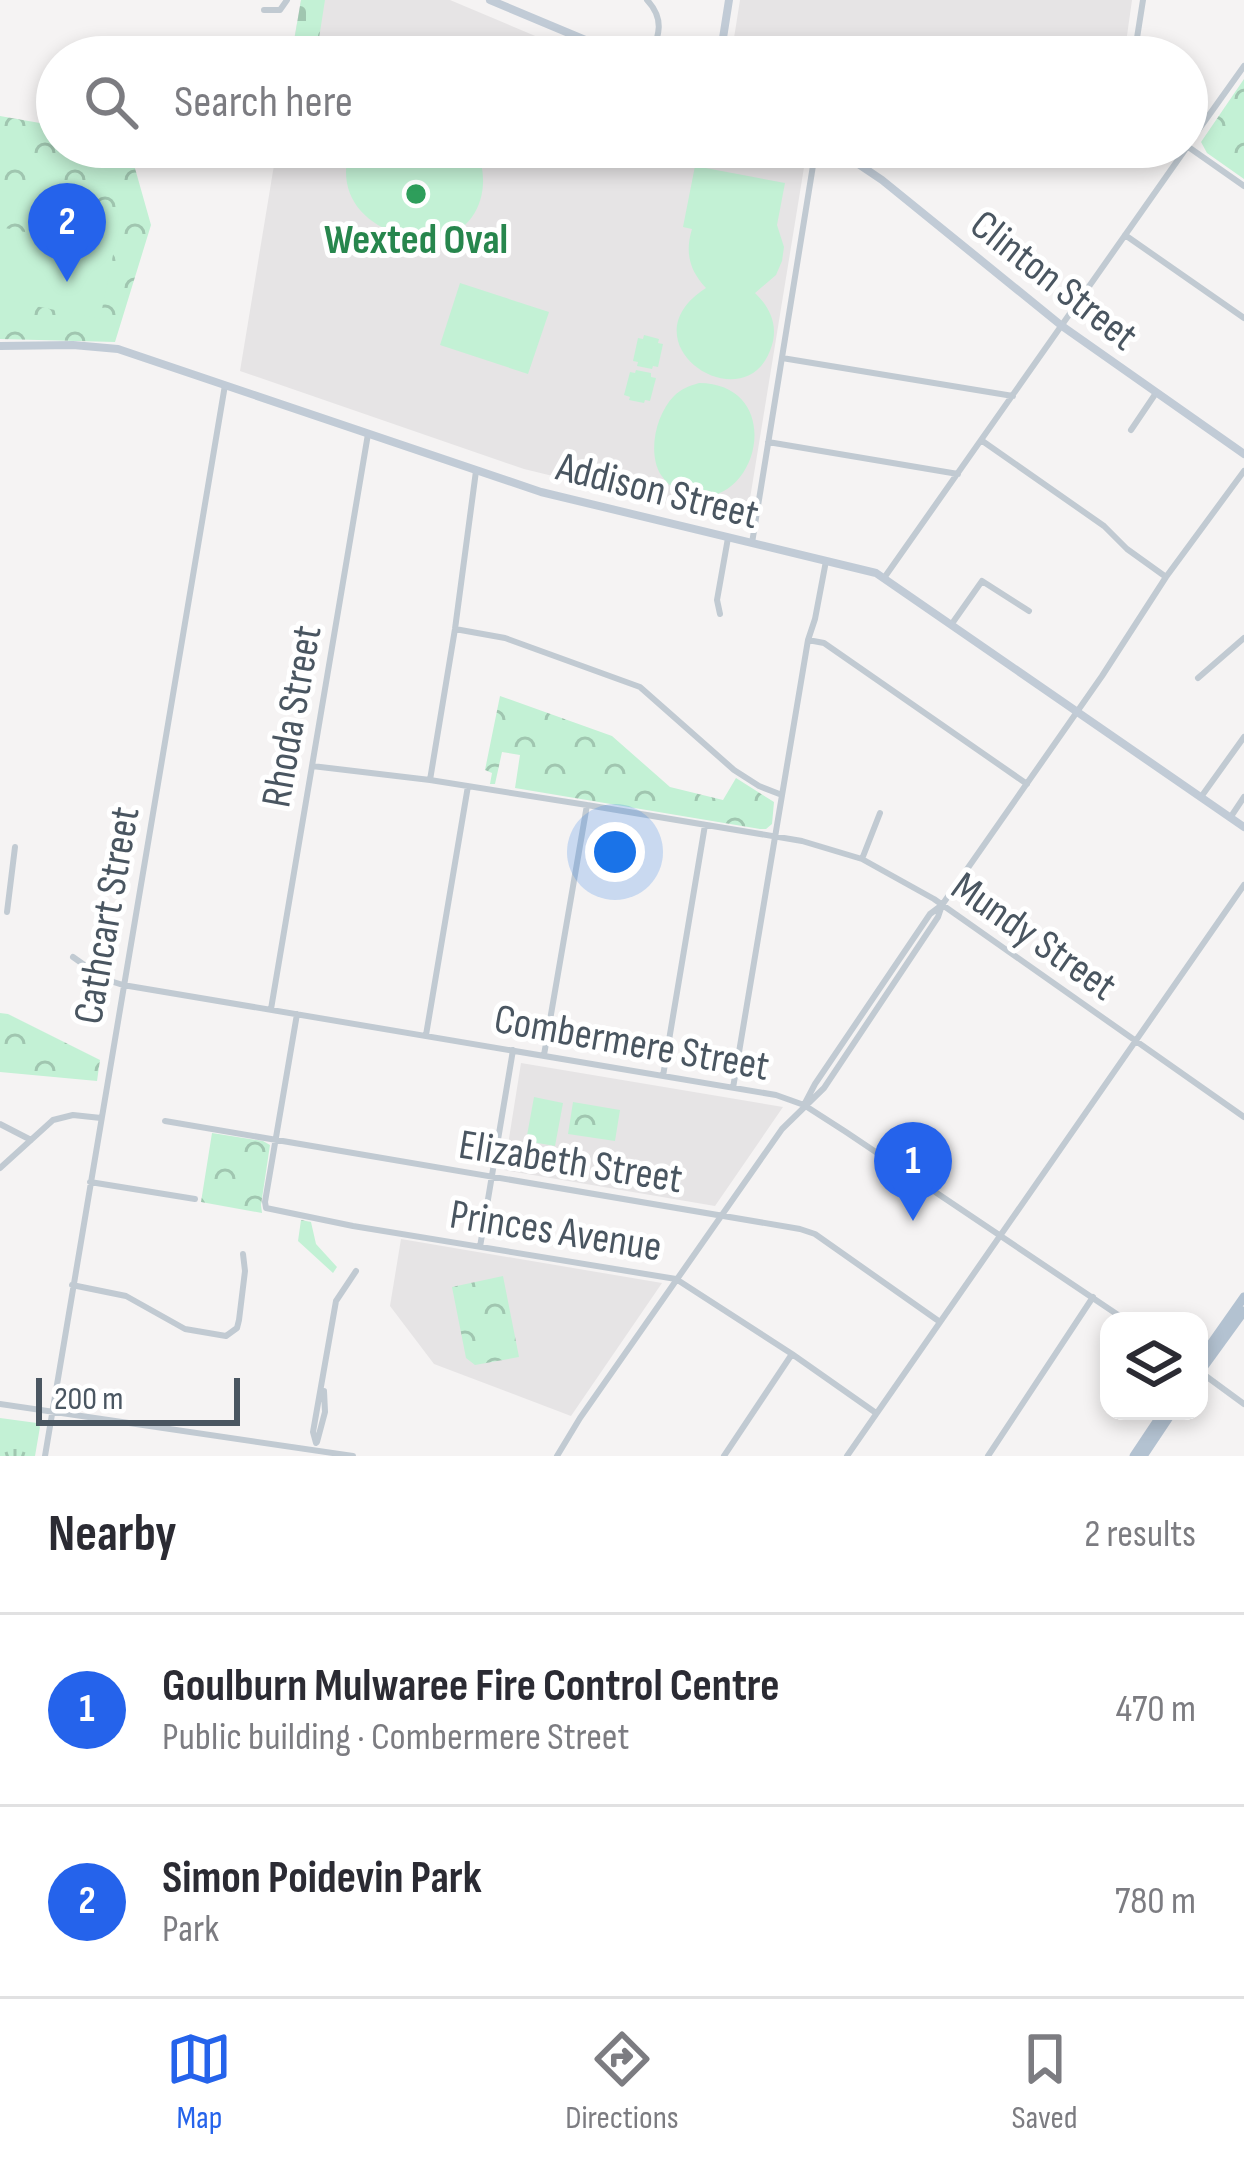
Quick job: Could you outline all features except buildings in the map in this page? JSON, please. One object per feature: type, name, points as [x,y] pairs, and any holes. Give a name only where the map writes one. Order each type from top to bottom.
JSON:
[{"type":"main road","points":[[1208,1348],[1244,1297]]},
{"type":"main road","points":[[1208,1361],[1244,1311]]},
{"type":"main road","points":[[1138,1456],[1163,1420]]},
{"type":"street","points":[[264,10],[280,10],[287,0]]},
{"type":"street","points":[[490,0],[576,36]]},
{"type":"street","points":[[647,0],[660,22],[658,36]]},
{"type":"street","points":[[723,36],[729,0]]},
{"type":"street","points":[[1137,36],[1143,0]]},
{"type":"street","points":[[1208,117],[1244,66]]},
{"type":"street","points":[[1208,161],[1244,186]]},
{"type":"street","points":[[752,544],[813,168]]},
{"type":"street","name":"Clinton Street","points":[[865,168],[1062,326],[1244,454]]},
{"type":"street","points":[[884,578],[1172,168]]},
{"type":"street","points":[[1125,235],[1244,318]]},
{"type":"street","name":"Addison Street","points":[[0,346],[118,349],[564,498],[872,572],[1244,827]]},
{"type":"street","points":[[782,358],[1013,396]]},
{"type":"street","name":"Cathcart Street","points":[[45,1456],[225,385]]},
{"type":"street","points":[[1131,430],[1156,393]]},
{"type":"street","name":"Rhoda Street","points":[[271,1009],[368,434]]},
{"type":"street","points":[[981,440],[1104,526],[1166,577]]},
{"type":"street","points":[[768,442],[958,474]]},
{"type":"street","points":[[430,780],[476,470]]},
{"type":"street","points":[[557,1456],[719,1215],[938,917],[1166,577],[1244,471]]},
{"type":"street","points":[[720,614],[717,600],[728,538]]},
{"type":"street","points":[[733,1088],[808,640],[826,561]]},
{"type":"street","points":[[951,625],[982,581],[1029,611]]},
{"type":"street","points":[[455,629],[505,638],[640,687],[734,770],[782,795]]},
{"type":"street","points":[[1198,678],[1244,638]]},
{"type":"street","points":[[808,640],[824,643],[1027,784]]},
{"type":"street","points":[[1201,797],[1244,737]]},
{"type":"street","name":"Mundy Street","points":[[312,766],[587,805],[817,844],[862,859],[942,905],[1244,1117]]},
{"type":"street","points":[[427,1035],[468,786]]},
{"type":"street","points":[[1231,818],[1244,797]]},
{"type":"street","points":[[544,1055],[587,805]]},
{"type":"street","points":[[862,859],[880,813]]},
{"type":"street","points":[[662,1076],[705,825]]},
{"type":"street","points":[[7,912],[4,894],[15,847]]},
{"type":"street","points":[[847,1456],[1244,884]]},
{"type":"street","name":"Combermere Street","points":[[73,956],[104,979],[123,985],[776,1095],[804,1105],[1115,1312]]},
{"type":"street","points":[[276,1140],[297,1013]]},
{"type":"street","points":[[480,1247],[512,1050]]},
{"type":"street","points":[[0,1168],[53,1120],[101,1118]]},
{"type":"street","name":"Elizabeth Street","points":[[165,1121],[800,1229],[940,1322]]},
{"type":"street","points":[[0,1124],[31,1140]]},
{"type":"street","name":"Princes Avenue","points":[[276,1140],[265,1202],[270,1210],[676,1279],[876,1413]]},
{"type":"street","points":[[90,1181],[195,1199]]},
{"type":"street","points":[[72,1285],[125,1296],[185,1329],[226,1336],[239,1320],[243,1254]]},
{"type":"street","points":[[315,1447],[313,1432],[336,1301],[356,1270]]},
{"type":"street","points":[[988,1456],[1094,1297]]},
{"type":"street","points":[[724,1456],[793,1354]]},
{"type":"street","points":[[1208,1378],[1244,1404]]},
{"type":"street","points":[[0,1404],[353,1456]]},
{"type":"shaded area","points":[[301,0],[450,0],[535,36],[295,36]]},
{"type":"shaded area","points":[[740,0],[1132,0],[1127,36],[734,36]]},
{"type":"shaded area","points":[[274,168],[804,168],[746,523],[524,469],[240,371]]},
{"type":"shaded area","points":[[521,1063],[783,1107],[715,1206],[504,1170]]},
{"type":"shaded area","points":[[401,1239],[662,1283],[571,1416],[434,1364],[390,1306]]},
{"type":"green space","points":[[301,0],[325,0],[319,36],[295,36]]},
{"type":"green space","points":[[1244,79],[1244,179],[1208,154],[1208,132]]},
{"type":"green space","points":[[0,116],[36,122],[36,168],[135,168],[151,225],[115,342],[0,339]]},
{"type":"green space","name":"Wexted Oval","points":[[347,168],[482,168],[483,189],[464,225],[433,239],[373,222],[354,202]]},
{"type":"green space","points":[[695,168],[785,183],[777,225],[784,247],[782,261],[776,275],[755,293],[771,317],[772,345],[759,368],[739,378],[718,378],[698,368],[683,352],[677,332],[683,310],[706,288],[690,260],[692,229],[683,227]]},
{"type":"green space","points":[[0,227],[114,250],[100,319],[0,299]]},
{"type":"green space","points":[[460,283],[549,312],[528,374],[440,345]]},
{"type":"green space","points":[[644,335],[663,344],[658,367],[652,369],[633,361],[638,338]]},
{"type":"green space","points":[[630,372],[656,378],[650,401],[629,400],[624,395]]},
{"type":"green space","points":[[699,383],[726,388],[743,401],[753,420],[754,441],[738,480],[721,492],[700,497],[683,493],[665,480],[654,445],[668,404],[679,391]]},
{"type":"green space","points":[[500,696],[612,736],[670,787],[723,800],[736,778],[774,802],[772,824],[760,829],[515,788],[520,755],[502,752],[495,784],[490,784],[492,773],[485,770]]},
{"type":"green space","points":[[0,1013],[100,1060],[97,1081],[0,1072]]},
{"type":"green space","points":[[534,1097],[563,1103],[555,1146],[526,1141]]},
{"type":"green space","points":[[573,1102],[620,1110],[615,1141],[568,1134]]},
{"type":"green space","points":[[212,1133],[270,1145],[262,1213],[201,1202]]},
{"type":"green space","points":[[301,1220],[311,1222],[316,1244],[337,1267],[333,1273],[298,1241]]},
{"type":"green space","points":[[503,1276],[519,1357],[475,1365],[466,1358],[452,1287]]},
{"type":"green space","points":[[0,1418],[37,1423],[35,1456],[0,1456]]},
{"type":"place","name":"Wexted Oval","points":[[416,194]]},
{"type":"place","name":"Simon Poidevin Park","points":[[67,282]]},
{"type":"place","name":"Goulburn Mulwaree Fire Control Centre","points":[[913,1221]]}]
